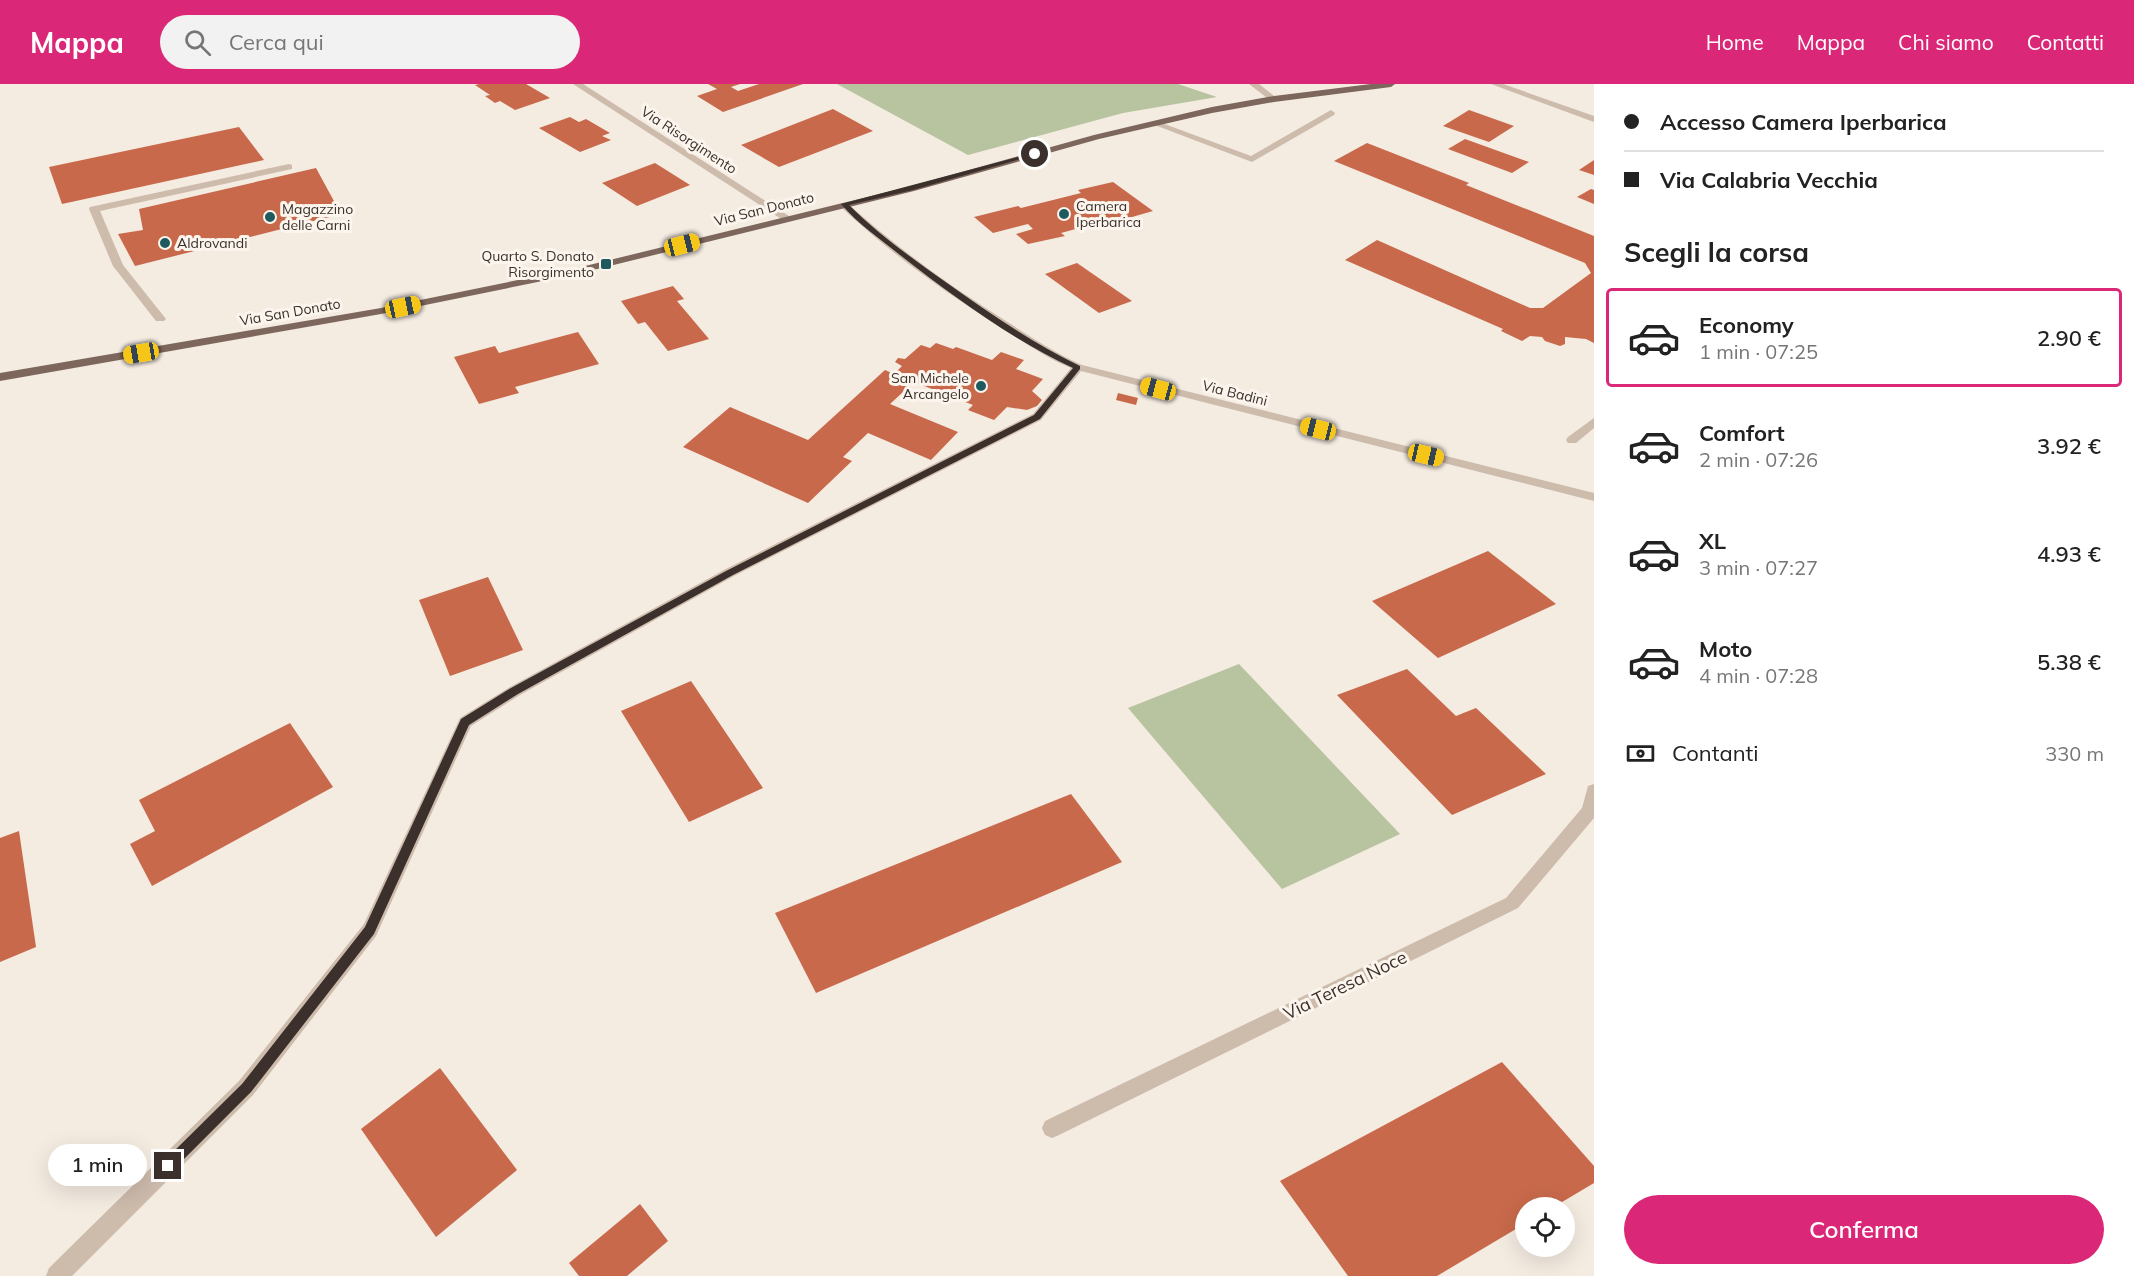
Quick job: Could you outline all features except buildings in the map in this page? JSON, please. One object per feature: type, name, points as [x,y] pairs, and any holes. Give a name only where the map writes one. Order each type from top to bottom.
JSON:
[{"type":"main road","name":"Via San Donato","points":[[0,377],[381,311],[577,271],[1156,124],[1274,99],[1391,84]]},
{"type":"street","name":"Via Risorgimento","points":[[577,84],[787,218]]},
{"type":"street","points":[[1253,84],[1274,99]]},
{"type":"street","points":[[1495,84],[1594,119]]},
{"type":"street","points":[[1156,124],[1252,159],[1331,113]]},
{"type":"street","points":[[160,319],[118,266],[94,209],[289,167]]},
{"type":"street","name":"Via Badini","points":[[844,204],[866,225],[983,312],[1056,357],[1078,367],[1594,497]]},
{"type":"street","points":[[57,1276],[246,1088],[370,930],[465,722],[515,691],[729,573],[1037,417],[1078,367]]},
{"type":"street","points":[[1572,440],[1594,422]]},
{"type":"street","name":"Via Teresa Noce","points":[[1052,1128],[1512,903],[1590,811],[1594,791]]},
{"type":"green space","points":[[837,84],[1178,84],[1217,97],[1123,113],[968,155]]},
{"type":"green space","points":[[1239,664],[1400,834],[1282,889],[1128,708]]},
{"type":"place","name":"Camera Iperbarica","points":[[1064,214]]},
{"type":"place","name":"Magazzino delle Carni","points":[[270,217]]},
{"type":"place","name":"Aldrovandi","points":[[165,243]]},
{"type":"place","name":"Quarto S. Donato Risorgimento","points":[[606,264]]},
{"type":"place","name":"San Michele Arcangelo","points":[[981,386]]},
{"type":"route","points":[[168,1166],[246,1088],[370,930],[465,722],[515,691],[729,573],[1037,417],[1078,367],[1056,357],[983,312],[861,221],[844,204],[910,189],[1035,154]]}]
